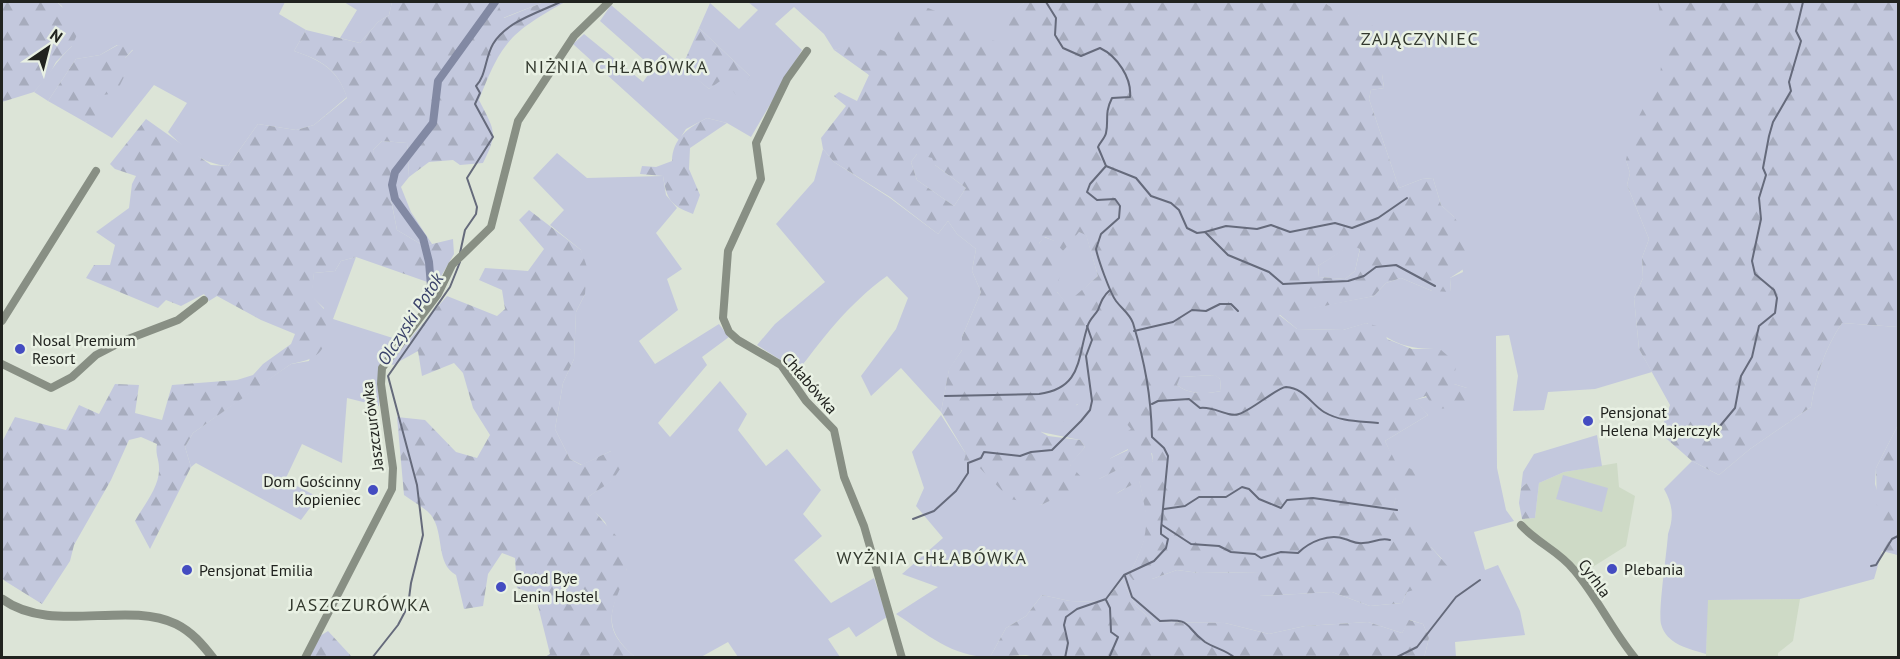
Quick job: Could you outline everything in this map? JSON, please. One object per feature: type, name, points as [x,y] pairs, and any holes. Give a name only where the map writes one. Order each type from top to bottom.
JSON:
[{"type":"street","name":"Jaszczurówka","points":[[305,657],[392,489],[393,468],[381,384],[382,368],[438,294],[452,265],[491,227],[518,122],[574,36],[609,2]]},
{"type":"street","name":"Chłabówka","points":[[807,51],[787,79],[756,143],[760,179],[728,251],[723,318],[729,332],[738,340],[781,364],[806,401],[834,430],[844,477],[864,526],[902,657]]},
{"type":"street","points":[[2,321],[96,171]]},
{"type":"street","points":[[2,364],[51,388],[72,377],[96,355],[123,341],[178,320],[204,300]]},
{"type":"street","name":"Cyrhla","points":[[1521,525],[1532,537],[1557,553],[1574,568],[1613,630],[1635,657]]},
{"type":"street","points":[[2,599],[17,608],[37,614],[144,617],[168,621],[190,633],[213,657]]},
{"type":"shaded area","points":[[1617,463],[1619,487],[1635,496],[1626,546],[1580,575],[1530,531],[1522,519],[1535,518],[1539,483],[1564,472]]},
{"type":"shaded area","points":[[1800,599],[1793,641],[1778,653],[1778,657],[1706,658],[1707,600]]},
{"type":"green space","points":[[2,2],[57,2],[81,26],[72,46],[56,62],[49,75],[34,92],[2,102]]},
{"type":"green space","points":[[57,2],[285,2],[279,14],[306,30],[294,51],[327,67],[339,80],[347,97],[314,125],[296,130],[258,124],[228,166],[210,162],[195,155],[168,132],[187,103],[154,85],[112,138],[85,122],[97,117],[97,96],[125,75],[125,58],[133,50],[117,45],[100,55],[76,59],[48,101],[34,92],[72,46],[62,6]]},
{"type":"green space","points":[[344,2],[392,2],[389,15],[378,22],[360,43],[340,38],[357,10]]},
{"type":"green space","points":[[392,2],[497,2],[504,18],[544,2],[565,2],[520,31],[510,40],[494,64],[479,100],[493,131],[491,144],[483,163],[460,165],[453,160],[429,162],[409,177],[407,143],[382,141],[373,150],[375,158],[397,165],[391,181],[391,189],[397,230],[424,246],[453,239],[454,254],[436,285],[356,257],[341,261],[335,271],[314,273],[312,296],[333,319],[324,345],[316,355],[302,362],[291,364],[193,433],[185,447],[191,467],[150,549],[135,521],[157,482],[159,465],[157,444],[141,437],[129,440],[111,480],[74,545],[70,561],[42,604],[5,581],[2,578],[2,442],[15,417],[66,430],[79,405],[99,414],[115,384],[139,385],[135,413],[162,420],[172,385],[237,380],[253,375],[263,364],[291,344],[295,334],[261,320],[217,296],[209,301],[204,294],[181,306],[166,300],[158,308],[86,278],[94,265],[110,265],[115,245],[96,232],[129,208],[132,184],[136,176],[115,169],[110,164],[146,119],[211,165],[228,166],[258,124],[296,130],[314,125],[347,98],[339,80],[327,67],[294,51],[306,30],[360,43],[378,22],[389,15]]},
{"type":"green space","points":[[497,2],[544,2],[503,18]]},
{"type":"green space","points":[[748,2],[1025,2],[1008,17],[1037,51],[935,165],[966,188],[954,206],[917,180],[911,162],[917,154],[869,75],[846,47],[834,50],[824,34],[794,7],[775,24],[802,50],[751,137],[727,123],[707,118],[686,129],[679,140],[573,44],[584,34],[643,82],[653,68],[600,21],[611,5],[709,89],[723,78],[750,76],[699,28],[710,3],[739,29],[758,10]]},
{"type":"green space","points":[[1025,2],[1324,2],[1363,18],[1381,35],[1391,50],[1382,74],[1384,88],[1371,90],[1369,99],[1399,188],[1422,179],[1433,178],[1441,205],[1454,217],[1475,248],[1471,264],[1450,278],[1451,292],[1432,291],[1401,278],[1386,283],[1374,296],[1279,315],[1297,329],[1343,330],[1366,323],[1384,328],[1387,339],[1412,349],[1440,349],[1456,363],[1454,384],[1467,388],[1475,395],[1466,407],[1435,409],[1426,396],[1415,400],[1428,415],[1385,441],[1395,461],[1421,474],[1420,491],[1398,492],[1394,504],[1450,569],[1445,580],[1407,592],[1402,603],[1370,606],[1332,592],[1259,596],[1258,572],[1199,573],[1177,570],[1152,579],[1133,580],[1129,575],[1141,550],[1146,529],[1145,509],[1139,481],[1115,494],[1107,487],[1153,461],[1152,453],[1099,479],[1096,477],[1111,458],[1128,450],[1122,435],[1131,429],[1124,421],[1087,421],[1088,404],[1077,404],[1069,419],[1041,432],[1048,436],[1080,440],[1085,447],[1070,465],[1087,483],[1041,505],[1010,499],[976,464],[969,472],[962,467],[966,454],[941,412],[949,369],[962,350],[962,337],[981,292],[972,271],[976,249],[957,234],[948,221],[938,234],[890,197],[834,162],[823,149],[821,138],[846,106],[834,96],[839,92],[857,101],[869,75],[834,50],[862,41],[888,53],[895,42],[892,28],[916,3],[969,25],[978,37],[1003,43],[1011,34],[1007,17]],"holes":[[[917,154],[932,158],[935,165],[966,188],[954,206],[917,180],[911,162]],[[1079,232],[1086,235],[1098,276],[1067,303],[1057,292],[1061,267],[1039,243],[1045,237],[1054,241],[1063,251]],[[1352,245],[1360,249],[1355,271],[1345,279],[1319,277],[1318,266]],[[1214,375],[1220,379],[1221,391],[1204,393],[1187,391],[1177,385],[1180,377]]]},
{"type":"green space","points":[[1324,2],[1658,2],[1659,5],[1664,2],[1750,2],[1707,309],[1626,160],[1630,173],[1627,185],[1649,239],[1642,258],[1643,278],[1634,298],[1639,349],[1652,372],[1595,389],[1548,392],[1544,410],[1513,411],[1518,376],[1509,335],[1496,336],[1497,468],[1506,510],[1514,521],[1474,532],[1485,570],[1498,565],[1520,611],[1525,635],[1455,642],[1456,657],[1424,658],[1429,638],[1423,624],[1410,620],[1402,633],[1368,622],[1305,626],[1269,634],[1225,623],[1154,622],[1136,606],[1122,580],[1105,602],[1070,601],[1042,595],[1026,616],[1006,628],[990,657],[964,653],[940,643],[896,614],[938,587],[902,574],[943,538],[916,506],[924,488],[912,452],[941,415],[966,454],[988,475],[1041,505],[1073,488],[1070,464],[1085,447],[1080,440],[1041,432],[1078,404],[1088,404],[1147,374],[1128,449],[1111,458],[1099,479],[1151,452],[1153,461],[1116,494],[1139,480],[1147,519],[1145,539],[1129,575],[1152,579],[1177,570],[1199,573],[1259,572],[1259,596],[1332,592],[1370,606],[1402,603],[1407,592],[1442,559],[1431,547],[1417,561],[1394,504],[1397,488],[1396,472],[1385,441],[1428,415],[1414,400],[1467,388],[1454,384],[1440,349],[1400,344],[1367,323],[1343,330],[1297,329],[1279,314],[1374,296],[1386,283],[1401,278],[1432,291],[1451,291],[1450,278],[1463,272],[1454,217],[1441,205],[1433,178],[1422,179],[1399,188],[1369,99],[1371,90],[1384,88],[1382,74],[1359,16],[1333,9]]},
{"type":"green space","points":[[1658,2],[1898,2],[1898,327],[1842,323],[1830,343],[1822,364],[1811,407],[1750,449],[1719,475],[1692,461],[1660,433],[1670,405],[1639,349],[1634,298],[1643,278],[1642,258],[1649,239],[1627,185],[1630,173],[1626,160],[1633,128],[1660,75],[1664,41]]},
{"type":"green space","points":[[699,28],[750,76],[737,96],[723,79],[709,89],[682,67]]},
{"type":"green space","points":[[118,45],[133,49],[125,58],[125,75],[116,93],[97,96],[97,118],[85,122],[48,101],[76,59],[100,55]]},
{"type":"green space","points":[[707,118],[727,123],[690,148],[689,169],[700,195],[693,214],[679,208],[671,201],[663,176],[640,174],[642,166],[656,167],[672,161],[678,140],[694,125]]},
{"type":"green space","points":[[382,141],[407,143],[409,177],[401,187],[411,212],[432,244],[424,246],[397,230],[389,189],[390,178],[374,158],[373,150]]},
{"type":"green space","points":[[823,149],[834,162],[890,198],[938,234],[948,221],[957,234],[976,249],[972,271],[981,292],[962,337],[962,350],[949,370],[941,412],[901,368],[871,396],[861,376],[896,329],[908,298],[887,276],[848,311],[825,336],[793,378],[779,359],[757,345],[775,324],[825,282],[776,224],[814,181]]},
{"type":"green space","points":[[557,153],[587,178],[663,176],[666,195],[677,208],[656,233],[682,269],[667,279],[678,310],[639,341],[655,364],[719,324],[729,337],[702,357],[707,365],[658,423],[670,437],[720,381],[747,414],[738,430],[766,466],[787,449],[821,490],[803,514],[822,536],[794,560],[831,603],[874,578],[887,617],[856,637],[849,627],[828,639],[840,657],[738,657],[728,642],[701,657],[635,657],[623,646],[616,635],[612,616],[627,568],[605,522],[591,508],[588,497],[611,481],[611,451],[582,465],[570,459],[555,429],[563,383],[574,359],[576,312],[585,294],[581,250],[550,225],[564,210],[533,178]]},
{"type":"green space","points":[[529,210],[581,250],[587,267],[585,294],[576,312],[574,359],[563,383],[555,429],[570,459],[581,465],[611,451],[617,455],[620,469],[612,481],[588,497],[591,505],[627,553],[626,571],[615,601],[612,620],[617,637],[635,657],[545,657],[550,654],[535,594],[517,588],[515,558],[502,553],[488,574],[483,606],[464,609],[456,575],[445,563],[438,531],[431,515],[404,495],[397,417],[425,420],[456,452],[477,458],[490,435],[473,408],[463,373],[454,363],[422,376],[418,351],[393,365],[389,363],[447,296],[497,316],[505,309],[502,290],[479,280],[485,268],[528,271],[544,249],[519,220]]},
{"type":"green space","points":[[1079,232],[1086,234],[1098,276],[1067,304],[1057,292],[1039,243],[1044,237],[1055,241]]},
{"type":"green space","points":[[1352,244],[1360,248],[1355,271],[1345,279],[1319,277],[1318,266]]},
{"type":"green space","points":[[356,257],[333,319],[399,340],[380,365],[379,406],[347,398],[342,463],[302,444],[285,480],[318,497],[301,520],[196,463],[191,467],[185,447],[193,433],[263,383],[291,364],[309,361],[324,308],[311,296],[314,273],[335,271],[341,261]]},
{"type":"green space","points":[[1842,323],[1898,327],[1898,425],[1876,468],[1875,484],[1898,555],[1882,551],[1874,579],[1800,599],[1708,600],[1706,654],[1679,645],[1664,631],[1660,617],[1668,534],[1672,517],[1671,506],[1664,489],[1692,461],[1719,475],[1750,449],[1811,407],[1822,364],[1830,343]]},
{"type":"green space","points":[[1215,375],[1220,379],[1221,391],[1198,393],[1187,391],[1177,385],[1179,377]]},
{"type":"green space","points":[[1898,425],[1898,555],[1878,549],[1876,468]]},
{"type":"green space","points":[[1597,435],[1602,466],[1564,472],[1539,483],[1527,483],[1521,488],[1523,472],[1534,454]]},
{"type":"green space","points":[[1563,475],[1608,488],[1602,512],[1556,499]]},
{"type":"green space","points":[[1527,483],[1539,483],[1535,518],[1522,519],[1519,503],[1521,488]]},
{"type":"green space","points":[[1122,580],[1136,606],[1154,622],[1225,623],[1269,634],[1305,626],[1368,622],[1402,633],[1409,620],[1423,624],[1429,638],[1424,658],[1039,658],[1026,655],[990,657],[1006,628],[1026,616],[1042,595],[1070,601],[1105,602]]},
{"type":"green space","points":[[328,631],[352,657],[309,658],[320,636]]},
{"type":"waterway","points":[[426,301],[423,299],[431,286],[429,262],[423,238],[395,199],[392,185],[395,172],[433,123],[438,81],[495,2]]},
{"type":"waterway","name":"Olczyski Potok","points":[[460,253],[465,230],[476,214],[477,207],[467,178],[493,137],[475,104],[480,93],[476,86],[482,77],[490,49],[506,29],[560,2]]},
{"type":"waterway","points":[[1046,2],[1056,18],[1055,35],[1063,48],[1081,56],[1100,48],[1112,56],[1122,68],[1129,82],[1130,97],[1112,98],[1107,113],[1105,137],[1098,147],[1106,166],[1090,184],[1087,192],[1097,200],[1115,199],[1120,206],[1119,218],[1101,234],[1096,249],[1104,276],[1114,297],[1133,323],[1147,379],[1152,437],[1164,448],[1168,456],[1161,529],[1161,534],[1168,539],[1166,548],[1154,561],[1124,575],[1106,599],[1077,609],[1066,617],[1064,625],[1068,643],[1065,658]]},
{"type":"waterway","points":[[1720,426],[1735,408],[1741,376],[1752,357],[1759,326],[1775,313],[1777,298],[1774,290],[1755,274],[1752,261],[1761,219],[1759,198],[1766,175],[1763,168],[1769,136],[1773,122],[1791,91],[1789,82],[1801,41],[1796,31],[1803,2]]},
{"type":"waterway","points":[[1106,166],[1136,178],[1151,196],[1171,203],[1179,210],[1187,228],[1197,233],[1205,232],[1228,255],[1269,272],[1283,284],[1348,281],[1364,276],[1376,267],[1396,265],[1435,286]]},
{"type":"waterway","points":[[1205,232],[1226,226],[1257,229],[1271,225],[1290,232],[1335,223],[1352,228],[1378,218],[1407,198]]},
{"type":"waterway","name":"Olczyski Potok","points":[[372,658],[398,625],[408,606],[411,583],[423,535],[417,485],[388,376],[450,287],[460,262]]},
{"type":"waterway","points":[[945,396],[1039,394],[1053,391],[1064,385],[1076,369],[1089,323],[1110,290]]},
{"type":"waterway","points":[[1134,331],[1173,322],[1192,310],[1206,311],[1220,304],[1231,304],[1238,311]]},
{"type":"waterway","points":[[913,519],[934,511],[956,491],[968,473],[968,463],[981,458],[984,452],[1020,456],[1031,452],[1052,450],[1081,421],[1090,410],[1092,401],[1086,356],[1092,340],[1087,326]]},
{"type":"waterway","points":[[1152,404],[1158,401],[1189,399],[1200,408],[1235,415],[1286,387],[1303,393],[1319,409],[1337,418],[1378,423]]},
{"type":"waterway","points":[[1164,509],[1185,506],[1199,497],[1226,497],[1242,487],[1249,489],[1259,499],[1281,508],[1287,500],[1313,498],[1397,510]]},
{"type":"waterway","points":[[1162,525],[1191,544],[1219,546],[1231,552],[1255,554],[1261,558],[1281,552],[1298,553],[1313,542],[1332,537],[1356,543],[1390,540]]},
{"type":"waterway","points":[[1871,566],[1876,565],[1892,539],[1898,536]]},
{"type":"waterway","points":[[1125,576],[1132,597],[1160,621],[1183,622],[1205,642],[1235,658]]},
{"type":"waterway","points":[[1395,658],[1417,647],[1456,597],[1480,580]]},
{"type":"waterway","points":[[1106,600],[1110,608],[1111,632],[1118,637],[1109,658]]},
{"type":"place","name":"Nosal Premium Resort","points":[[20,349]]},
{"type":"place","name":"Pensjonat Helena Majerczyk","points":[[1588,421]]},
{"type":"place","name":"Dom Gościnny Kopieniec","points":[[373,490]]},
{"type":"place","name":"Plebania","points":[[1612,569]]},
{"type":"place","name":"Pensjonat Emilia","points":[[187,570]]},
{"type":"place","name":"Good Bye Lenin Hostel","points":[[501,587]]},
{"type":"district","name":"ZAJĄCZYNIEC","points":[[1420,38]]},
{"type":"district","name":"NIŻNIA CHŁABÓWKA","points":[[617,66]]},
{"type":"district","name":"WYŻNIA CHŁABÓWKA","points":[[932,557]]},
{"type":"district","name":"JASZCZURÓWKA","points":[[360,604]]}]
